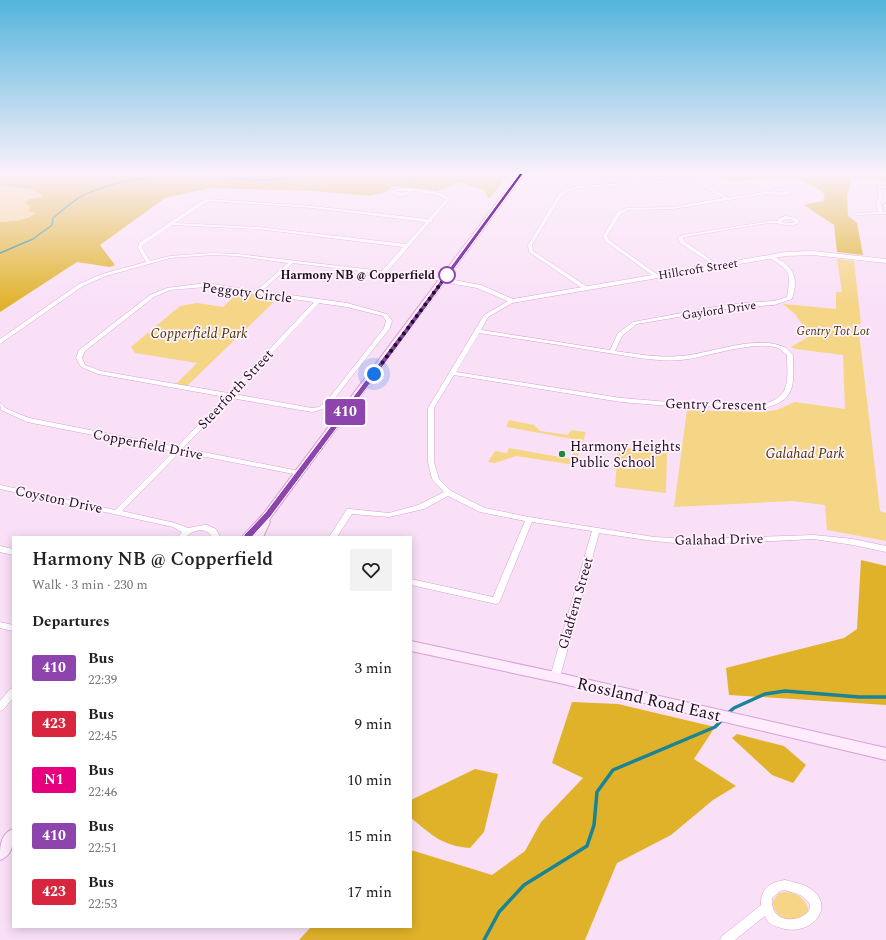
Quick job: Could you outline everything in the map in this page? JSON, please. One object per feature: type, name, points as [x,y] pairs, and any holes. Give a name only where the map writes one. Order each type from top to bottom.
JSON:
[{"type":"main road","points":[[248,536],[268,515],[489,218]]},
{"type":"main road","points":[[258,536],[268,515]]},
{"type":"main road","name":"Rossland Road East","points":[[412,646],[555,677],[886,754]]},
{"type":"main road","points":[[0,853],[12,837]]},
{"type":"street","points":[[148,262],[140,248],[141,244],[179,218]]},
{"type":"street","points":[[404,218],[430,221]]},
{"type":"street","points":[[384,272],[433,218]]},
{"type":"street","points":[[546,218],[530,245],[531,252],[584,288]]},
{"type":"street","points":[[616,218],[605,236],[607,241],[656,276]]},
{"type":"street","points":[[718,267],[682,242],[680,238],[683,236],[779,221]]},
{"type":"street","points":[[170,224],[258,228],[407,246]]},
{"type":"street","name":"Hillcroft Street","points":[[512,301],[656,276],[718,267],[786,254],[813,253],[886,261]]},
{"type":"street","points":[[0,342],[81,285],[104,275],[170,257],[212,254],[384,272],[479,286],[512,301]]},
{"type":"street","name":"Gaylord Drive","points":[[612,352],[618,336],[622,331],[635,323],[732,306],[774,303],[790,298],[793,273],[790,269],[772,257]]},
{"type":"street","points":[[258,292],[291,262]]},
{"type":"street","name":"Peggoty Circle","points":[[206,285],[318,301],[374,311],[385,315],[389,320],[387,328],[328,403],[321,408],[312,410],[100,373],[84,366],[79,358],[82,350],[152,296],[169,289],[206,285]]},
{"type":"street","name":"Steerforth Street","points":[[117,512],[178,450],[228,395],[318,301]]},
{"type":"street","name":"Galahad Drive","points":[[512,301],[486,316],[431,408],[431,462],[436,479],[448,493],[483,510],[654,539],[695,542],[814,537],[853,542],[886,549]]},
{"type":"street","name":"Gentry Crescent","points":[[452,373],[610,398],[669,404],[768,406],[780,402],[789,391],[790,355],[784,349],[772,345],[759,344],[681,358],[652,357],[477,331]]},
{"type":"street","name":"Copperfield Drive","points":[[0,405],[3,409],[27,420],[299,473]]},
{"type":"street","name":"Coyston Drive","points":[[0,487],[175,524],[184,534]]},
{"type":"street","points":[[334,536],[350,511],[389,515],[421,507],[448,493]]},
{"type":"street","points":[[412,582],[496,601],[529,519]]},
{"type":"street","points":[[184,534],[204,527],[213,531],[216,536]]},
{"type":"street","name":"Gladfern Street","points":[[555,677],[596,529]]},
{"type":"street","points":[[0,549],[12,552]]},
{"type":"street","points":[[0,625],[12,628]]},
{"type":"street","points":[[0,707],[12,693]]},
{"type":"street","points":[[726,940],[766,908],[767,894],[777,886],[793,887],[804,893],[813,904],[816,919],[814,926],[801,932],[793,932],[776,923],[766,908]]},
{"type":"green space","points":[[0,218],[26,218],[14,221],[0,222]]},
{"type":"green space","name":"Galahad Park","points":[[837,259],[854,261],[861,324],[858,324],[880,511],[886,513],[886,541],[827,530],[825,505],[792,501],[674,507],[687,410],[761,412],[777,410],[795,402],[845,409],[843,355],[795,349],[791,347],[810,336],[795,314],[783,304],[836,309],[836,292],[842,292]]},
{"type":"green space","name":"Copperfield Park","points":[[240,291],[279,297],[187,386],[176,384],[197,363],[135,353],[131,347],[180,306],[197,303],[223,307]]},
{"type":"green space","points":[[509,420],[534,425],[540,431],[568,435],[571,430],[586,432],[575,465],[516,456],[495,463],[488,462],[495,451],[507,453],[509,448],[571,459],[578,440],[506,427]]},
{"type":"green space","points":[[618,447],[667,453],[666,493],[615,487]]},
{"type":"green space","points":[[779,893],[793,893],[804,900],[809,913],[802,924],[783,918],[776,912],[773,901]]},
{"type":"shaded area","points":[[28,218],[138,218],[100,245],[115,265],[110,267],[77,262],[0,312],[0,222]]},
{"type":"shaded area","points":[[823,218],[850,218],[857,223],[863,255],[837,252],[834,225]]},
{"type":"shaded area","points":[[861,560],[886,566],[886,705],[729,695],[726,668],[844,638],[857,629]]},
{"type":"shaded area","points":[[572,702],[618,704],[715,727],[694,759],[736,786],[713,800],[671,835],[617,863],[585,940],[299,940],[310,928],[412,928],[412,850],[492,875],[525,851],[541,822],[583,778],[552,763]]},
{"type":"shaded area","points":[[737,734],[784,746],[806,765],[793,783],[772,775],[732,738]]},
{"type":"shaded area","points":[[475,769],[498,774],[484,832],[470,848],[452,845],[438,839],[412,819],[412,800]]},
{"type":"waterway","points":[[0,253],[33,239],[52,225],[53,218]]},
{"type":"waterway","points":[[728,713],[734,708],[765,694],[785,691],[859,697],[886,697]]},
{"type":"waterway","points":[[484,940],[499,912],[524,885],[587,846],[594,825],[597,792],[613,770],[715,727],[722,720]]},
{"type":"bus line","name":"410","points":[[248,536],[268,515],[489,218]]},
{"type":"place","name":"Harmony NB @ Copperfield","points":[[447,275]]},
{"type":"place","name":"Harmony Heights Public School","points":[[562,454]]},
{"type":"route","points":[[374,374],[447,275]]},
{"type":"park label","name":"Gentry Tot Lot","points":[[833,331]]}]
